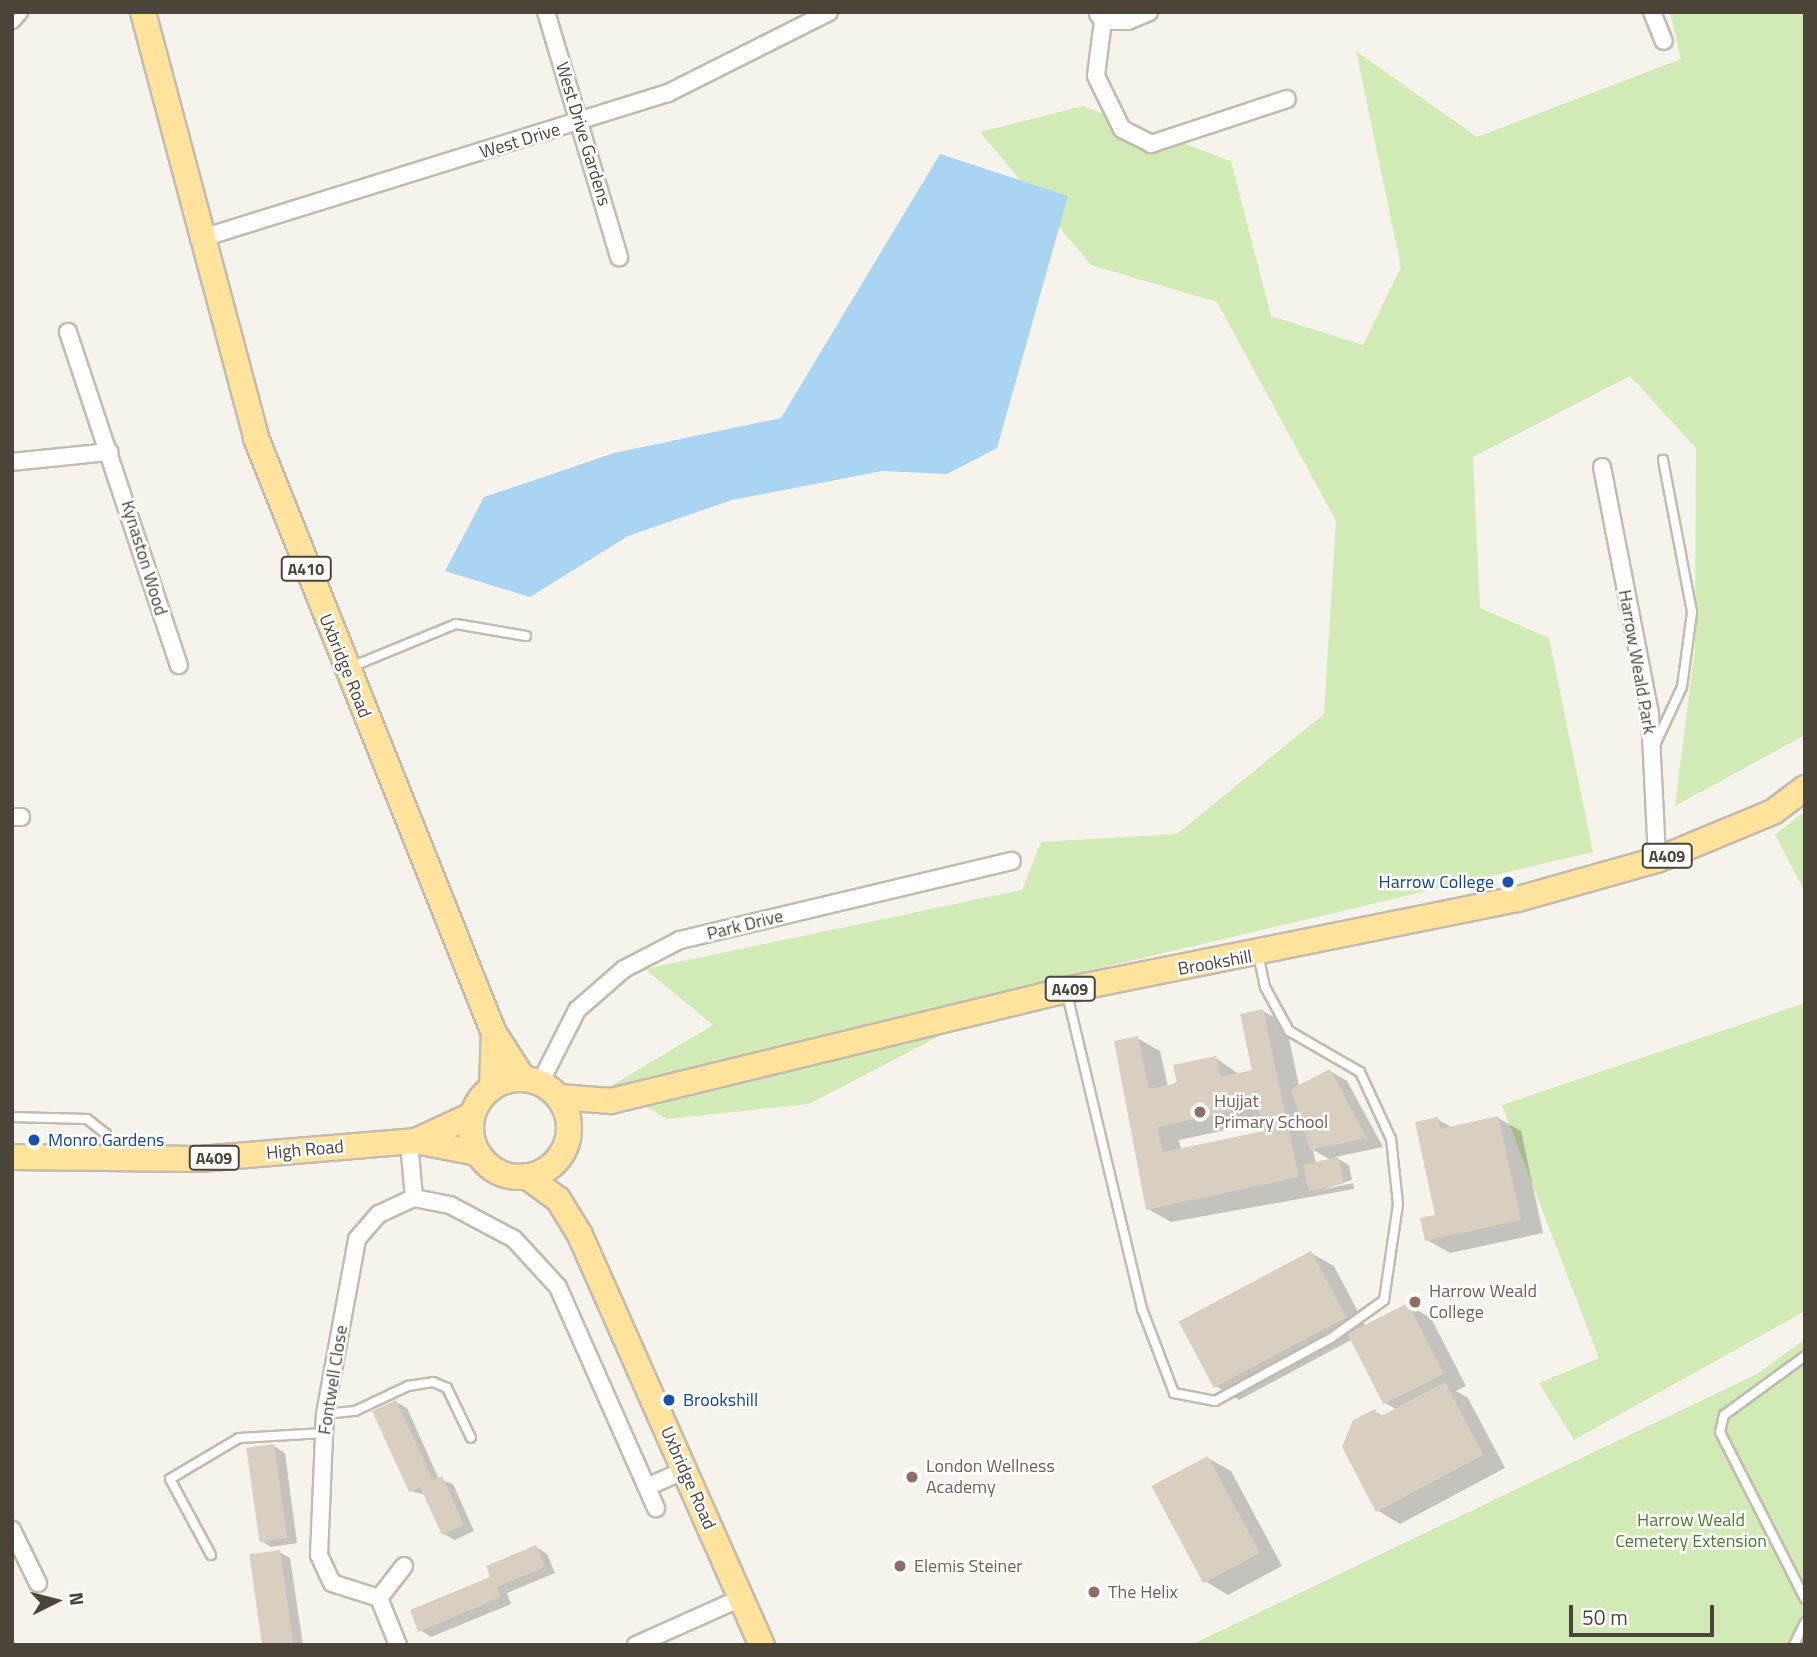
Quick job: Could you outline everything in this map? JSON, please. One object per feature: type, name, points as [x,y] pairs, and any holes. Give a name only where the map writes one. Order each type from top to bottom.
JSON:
[{"type":"main road","name":"Uxbridge Road","points":[[143,12],[199,239],[256,438],[345,669],[494,1033],[541,1086]]},
{"type":"main road","name":"Uxbridge Road","points":[[155,12],[162,89]]},
{"type":"main road","name":"Brookshill","points":[[569,1129],[611,1101],[1066,990],[1258,955],[1518,899],[1657,860],[1773,811],[1805,788]]},
{"type":"main road","name":"Uxbridge Road","points":[[492,1087],[494,1033]]},
{"type":"main road","name":"Brookshill","points":[[541,1086],[611,1101]]},
{"type":"main road","points":[[541,1086],[569,1129],[558,1161],[526,1176],[503,1175],[477,1153],[472,1115],[492,1087],[541,1086]]},
{"type":"main road","name":"High Road","points":[[412,1141],[472,1115]]},
{"type":"main road","name":"High Road","points":[[12,1157],[200,1159],[412,1141],[477,1153]]},
{"type":"main road","name":"Uxbridge Road","points":[[558,1161],[558,1199],[685,1470],[762,1645]]},
{"type":"main road","name":"Uxbridge Road","points":[[526,1176],[558,1199]]},
{"type":"street","points":[[12,20],[19,12]]},
{"type":"street","name":"West Drive Gardens","points":[[546,12],[619,257]]},
{"type":"street","name":"West Drive","points":[[199,239],[581,123],[668,93],[829,12]]},
{"type":"street","points":[[1149,12],[1128,21],[1100,17],[1097,76],[1122,129],[1151,144],[1287,99]]},
{"type":"street","points":[[1652,12],[1664,41]]},
{"type":"street","name":"Kynaston Wood","points":[[68,332],[179,665]]},
{"type":"street","points":[[12,462],[109,452]]},
{"type":"street","name":"Harrow Weald Park","points":[[1602,467],[1652,753],[1657,860]]},
{"type":"street","name":"Park Drive","points":[[541,1086],[577,1010],[624,969],[680,940],[1012,861]]},
{"type":"street","points":[[412,1141],[414,1198],[450,1205],[514,1239],[558,1287],[656,1508]]},
{"type":"street","name":"Fontwell Close","points":[[379,1598],[332,1583],[319,1555],[325,1414],[357,1239],[379,1214],[414,1198]]},
{"type":"street","points":[[647,1487],[685,1470]]},
{"type":"street","points":[[12,1530],[38,1583]]},
{"type":"street","points":[[398,1645],[379,1598],[404,1566]]},
{"type":"street","points":[[636,1645],[741,1598]]},
{"type":"lane","points":[[1652,753],[1682,687],[1691,624],[1663,460]]},
{"type":"lane","points":[[345,669],[456,624],[526,636]]},
{"type":"lane","points":[[1066,990],[1142,1309],[1174,1393],[1215,1401],[1331,1338],[1384,1300],[1398,1204],[1391,1139],[1360,1072],[1289,1031],[1265,987],[1258,955]]},
{"type":"lane","points":[[12,1117],[95,1122],[106,1134],[110,1158]]},
{"type":"lane","points":[[1805,1356],[1724,1415],[1720,1432],[1805,1599]]},
{"type":"lane","points":[[325,1414],[355,1411],[408,1386],[433,1382],[447,1388],[471,1438]]},
{"type":"lane","points":[[211,1555],[170,1479],[239,1438],[324,1433]]},
{"type":"lane","points":[[1794,1645],[1805,1622]]},
{"type":"green space","points":[[1670,12],[1805,12],[1805,735],[1675,806],[1695,647],[1696,448],[1630,376],[1473,457],[1480,608],[1549,638],[1593,852],[1045,981],[809,1104],[667,1119],[611,1086],[713,1025],[645,969],[1022,890],[1041,842],[1177,834],[1324,714],[1336,521],[1217,302],[1091,265],[980,132],[1083,106],[1231,161],[1271,316],[1363,345],[1401,267],[1356,51],[1477,137],[1681,59]]},
{"type":"green space","points":[[1805,811],[1805,892],[1775,835]]},
{"type":"green space","points":[[1805,1003],[1805,1311],[1574,1440],[1539,1383],[1599,1358],[1502,1105]]},
{"type":"green space","name":"Harrow Weald Cemetery Extension","points":[[1805,1339],[1805,1645],[1191,1645],[1757,1374]]},
{"type":"water","points":[[940,154],[1068,196],[997,448],[947,474],[882,471],[732,500],[628,536],[530,597],[445,571],[484,497],[614,453],[781,418]]},
{"type":"building","points":[[1263,1009],[1299,1177],[1146,1210],[1114,1041],[1138,1036],[1149,1089],[1177,1083],[1173,1065],[1216,1056],[1221,1077],[1252,1070],[1240,1014]],"holes":[[[1258,1106],[1264,1131],[1163,1152],[1157,1127]]]},
{"type":"building","points":[[1330,1069],[1367,1138],[1310,1150],[1291,1089]]},
{"type":"building","points":[[1498,1116],[1521,1220],[1425,1241],[1420,1218],[1435,1215],[1415,1122],[1438,1117],[1440,1129]]},
{"type":"building","points":[[1338,1157],[1344,1183],[1309,1191],[1303,1165]]},
{"type":"building","points":[[1311,1251],[1346,1317],[1214,1388],[1179,1321]]},
{"type":"building","points":[[1408,1303],[1444,1373],[1383,1404],[1347,1334]]},
{"type":"building","points":[[1445,1382],[1483,1455],[1376,1512],[1342,1447],[1353,1420],[1375,1409],[1379,1417]]},
{"type":"building","points":[[396,1400],[433,1480],[442,1476],[464,1525],[442,1535],[420,1487],[409,1492],[372,1411]]},
{"type":"building","points":[[274,1444],[287,1538],[259,1542],[246,1448]]},
{"type":"building","points":[[1208,1456],[1260,1553],[1203,1583],[1151,1486]]},
{"type":"building","points":[[536,1545],[545,1567],[497,1587],[501,1597],[418,1632],[410,1610],[490,1577],[486,1566]]},
{"type":"building","points":[[280,1550],[293,1644],[262,1645],[249,1554]]},
{"type":"place","name":"Harrow College","points":[[1508,882]]},
{"type":"place","name":"Hujjat Primary School","points":[[1200,1112]]},
{"type":"place","name":"Monro Gardens","points":[[34,1140]]},
{"type":"place","name":"Harrow Weald College","points":[[1415,1302]]},
{"type":"place","name":"Brookshill","points":[[669,1400]]},
{"type":"place","name":"London Wellness Academy","points":[[912,1477]]},
{"type":"place","name":"Elemis Steiner","points":[[900,1566]]},
{"type":"place","name":"The Helix","points":[[1094,1592]]}]
